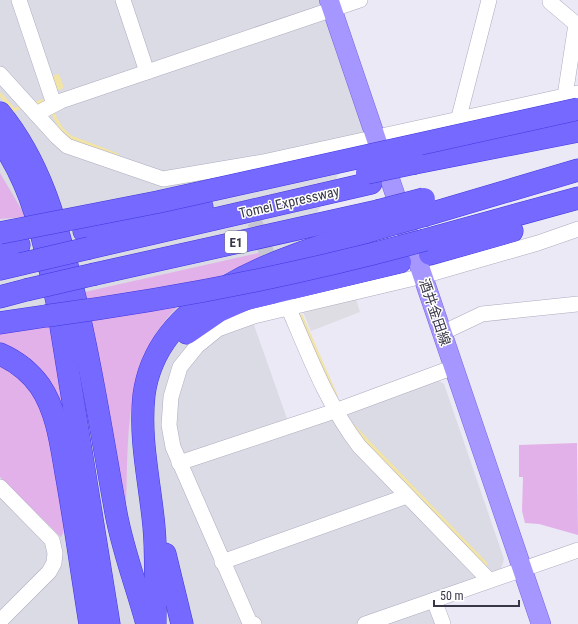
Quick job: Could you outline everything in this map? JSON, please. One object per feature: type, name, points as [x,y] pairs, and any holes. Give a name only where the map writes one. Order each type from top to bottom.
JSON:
[{"type":"highway","points":[[0,233],[87,232],[574,99]]},
{"type":"highway","points":[[0,113],[20,139],[35,168],[58,229],[87,350],[121,538],[147,624]]},
{"type":"highway","points":[[417,168],[578,131]]},
{"type":"highway","name":"Tomei Expressway","points":[[0,268],[13,252],[87,232],[578,136]]},
{"type":"highway","points":[[0,140],[19,172],[35,214],[46,250],[57,302],[103,616]]},
{"type":"highway","points":[[0,161],[21,190],[35,214]]},
{"type":"highway","name":"Tomei Expressway","points":[[0,296],[95,274],[380,219],[578,164]]},
{"type":"highway","points":[[425,207],[578,170]]},
{"type":"highway","points":[[146,464],[147,421],[154,388],[159,374],[174,348],[194,327],[219,311],[246,299],[400,262],[427,247],[578,198]]},
{"type":"highway","points":[[0,323],[142,302],[246,282],[384,251],[427,247],[494,237],[578,210]]},
{"type":"highway","points":[[155,624],[156,554],[152,502],[143,441],[143,408],[148,377],[159,349],[167,336],[186,316],[219,291],[250,274],[380,219]]},
{"type":"highway","points":[[0,226],[87,232]]},
{"type":"highway","points":[[0,354],[13,360],[24,368],[40,387],[46,398],[58,430],[75,523],[103,616]]},
{"type":"highway","points":[[152,502],[182,624]]},
{"type":"highway","points":[[75,523],[103,616]]},
{"type":"main road","name":"酒井金田線","points":[[331,4],[541,624]]},
{"type":"street","points":[[19,0],[46,109],[57,137],[67,146],[164,179],[236,173],[376,138],[574,99],[576,24],[550,2],[550,0]]},
{"type":"street","points":[[123,0],[147,72]]},
{"type":"street","points":[[46,109],[331,4],[360,0]]},
{"type":"street","points":[[458,121],[489,0]]},
{"type":"street","points":[[0,74],[46,109]]},
{"type":"street","points":[[254,624],[250,623],[222,562],[173,447],[169,425],[171,397],[180,367],[197,346],[218,329],[287,303],[423,276],[538,243],[578,229]]},
{"type":"street","points":[[287,303],[335,411],[360,446],[489,580]]},
{"type":"street","points":[[442,332],[482,314],[578,304]]},
{"type":"street","points":[[179,462],[335,411],[454,367]]},
{"type":"street","points":[[0,488],[52,540],[54,563],[49,572],[0,621]]},
{"type":"street","points":[[222,562],[407,496]]},
{"type":"street","points":[[365,624],[522,568],[578,550]]},
{"type":"street","points":[[434,600],[443,624]]},
{"type":"shaded area","points":[[0,0],[319,0],[365,127],[254,325],[291,430],[331,416],[480,577],[427,597],[437,624],[0,624]]},
{"type":"shaded area","points":[[59,74],[64,88],[56,91],[51,76]]},
{"type":"shaded area","points":[[0,173],[26,217],[0,219]]},
{"type":"shaded area","points":[[263,252],[264,256],[230,271],[210,282],[181,304],[159,329],[145,356],[135,386],[130,417],[126,517],[80,293]]},
{"type":"shaded area","points":[[356,299],[360,312],[311,331],[303,312]]},
{"type":"shaded area","points":[[53,322],[78,481],[62,423],[0,345],[0,330]]},
{"type":"shaded area","points":[[0,362],[10,365],[45,409],[67,515],[61,537],[0,477]]},
{"type":"shaded area","points":[[437,380],[444,384],[504,559],[501,569],[494,571],[483,569],[364,443],[346,419],[350,411]]},
{"type":"shaded area","points":[[577,443],[578,535],[539,524],[525,523],[522,511],[523,477],[519,477],[519,445]]},
{"type":"waterway","points":[[0,94],[14,110],[19,108]]},
{"type":"waterway","points":[[33,104],[43,101],[46,104]]},
{"type":"waterway","points":[[51,110],[61,128],[70,137],[117,155]]},
{"type":"waterway","points":[[301,316],[336,396]]},
{"type":"waterway","points":[[353,426],[486,564]]},
{"type":"tunnel","points":[[238,179],[275,274]]}]
